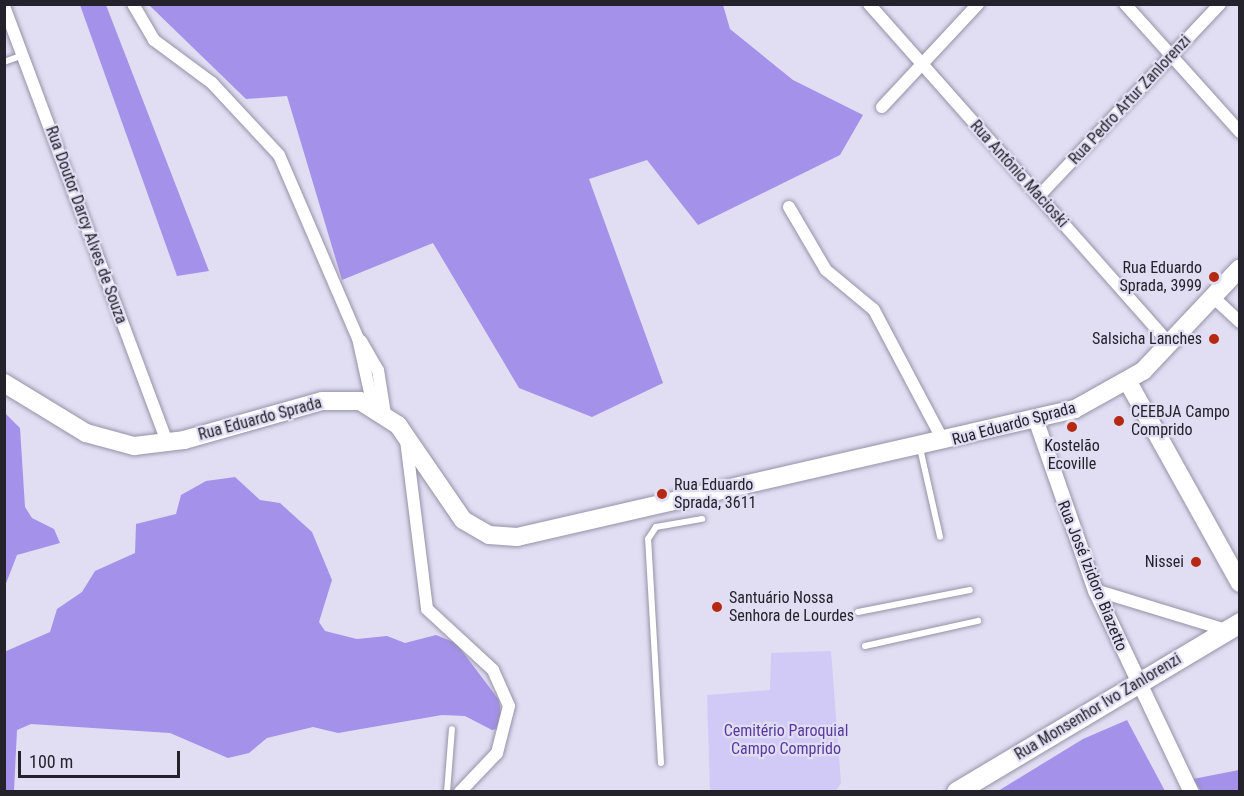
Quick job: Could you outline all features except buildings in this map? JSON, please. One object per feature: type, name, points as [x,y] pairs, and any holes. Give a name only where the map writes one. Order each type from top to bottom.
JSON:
[{"type":"main road","name":"Rua Eduardo Sprada","points":[[4,382],[102,439],[134,446],[166,443],[322,401],[348,399],[379,410],[406,435],[455,511],[489,535],[525,536],[648,508],[712,489],[739,488],[1036,421],[1094,401],[1128,382],[1170,344],[1239,268]]},
{"type":"main road","points":[[1128,382],[1239,582]]},
{"type":"main road","name":"Rua Monsenhor Ivo Zanlorenzi","points":[[957,792],[1233,626]]},
{"type":"street","points":[[133,4],[154,40],[212,83],[279,154],[358,338],[379,410]]},
{"type":"street","name":"Rua Antônio Macioski","points":[[869,4],[1170,344]]},
{"type":"street","points":[[882,107],[978,4]]},
{"type":"street","points":[[1125,4],[1239,132]]},
{"type":"street","name":"Rua Pedro Artur Zanlorenzi","points":[[1039,196],[1220,4]]},
{"type":"street","name":"Rua Doutor Darcy Alves de Souza","points":[[4,6],[166,443]]},
{"type":"street","points":[[789,207],[826,270],[874,310],[944,442]]},
{"type":"street","points":[[1213,297],[1239,322]]},
{"type":"street","name":"Rua José Izidoro Biazetto","points":[[1036,421],[1095,590],[1136,684],[1191,792]]},
{"type":"street","points":[[406,435],[427,609],[493,670],[509,706],[497,753],[460,792]]},
{"type":"street","points":[[1095,590],[1233,626]]},
{"type":"lane","points":[[4,62],[23,55]]},
{"type":"lane","points":[[920,447],[940,537]]},
{"type":"lane","points":[[661,763],[648,539],[656,527],[702,519]]},
{"type":"lane","points":[[858,612],[970,590]]},
{"type":"lane","points":[[865,646],[978,621]]},
{"type":"lane","points":[[447,792],[452,729]]},
{"type":"green space","name":"Cemitério Paroquial Campo Comprido","points":[[831,651],[841,783],[836,791],[710,791],[707,695],[770,690],[771,653]]},
{"type":"shaded area","points":[[80,5],[106,5],[209,271],[177,276]]},
{"type":"shaded area","points":[[149,5],[723,5],[730,29],[793,80],[863,115],[840,155],[698,225],[647,160],[589,179],[663,383],[592,417],[519,388],[433,243],[342,280],[287,96],[246,99]]},
{"type":"shaded area","points":[[5,413],[20,428],[25,507],[32,518],[54,529],[60,543],[17,555],[5,586]]},
{"type":"shaded area","points":[[235,477],[260,500],[280,503],[312,532],[332,580],[319,622],[325,631],[357,639],[387,636],[405,643],[436,635],[456,643],[499,700],[503,728],[492,730],[465,716],[442,715],[338,733],[313,727],[267,738],[249,753],[228,758],[170,733],[31,724],[17,730],[14,791],[5,791],[4,652],[50,632],[57,609],[82,592],[95,571],[135,553],[136,524],[176,514],[181,495],[206,481]]},
{"type":"shaded area","points":[[1127,720],[1165,791],[998,791],[1083,739]]},
{"type":"shaded area","points":[[1239,770],[1239,791],[1201,791],[1193,779]]},
{"type":"place","name":"Rua Eduardo Sprada, 3999","points":[[1214,277]]},
{"type":"place","name":"Salsicha Lanches","points":[[1214,339]]},
{"type":"place","name":"CEEBJA Campo Comprido","points":[[1119,421]]},
{"type":"place","name":"Kostelão Ecoville","points":[[1072,427]]},
{"type":"place","name":"Rua Eduardo Sprada, 3611","points":[[662,494]]},
{"type":"place","name":"Nissei","points":[[1196,562]]},
{"type":"place","name":"Santuário Nossa Senhora de Lourdes","points":[[717,607]]}]
